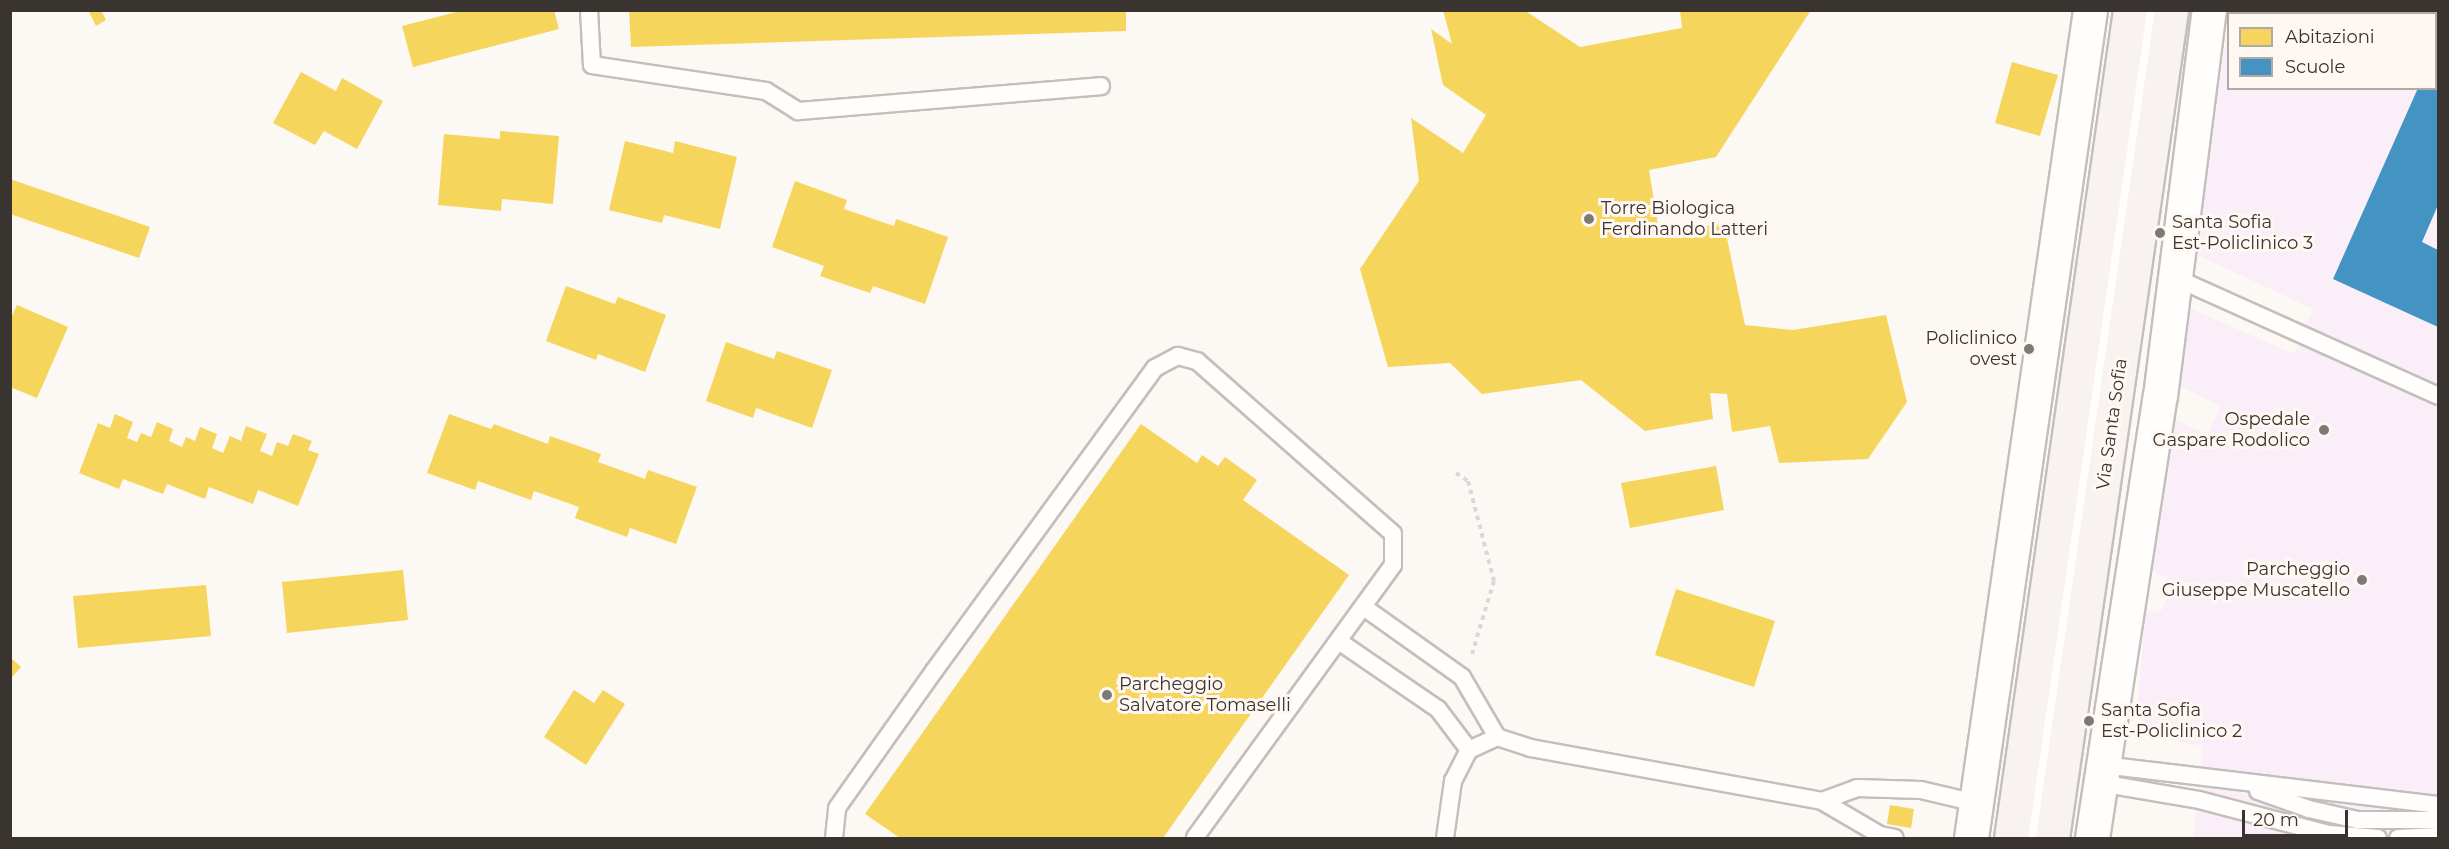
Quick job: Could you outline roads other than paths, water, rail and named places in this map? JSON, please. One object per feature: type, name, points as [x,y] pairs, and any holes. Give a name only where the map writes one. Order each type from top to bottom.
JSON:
[{"type":"main road","points":[[2011,838],[2130,10]]},
{"type":"main road","name":"Via Santa Sofia","points":[[2052,838],[2171,10]]},
{"type":"street","points":[[1971,838],[2090,10]]},
{"type":"street","points":[[2092,838],[2176,278],[2210,10]]},
{"type":"lane","points":[[589,10],[592,64],[766,91],[798,111],[1101,86]]},
{"type":"lane","points":[[2029,838],[2152,10]]},
{"type":"lane","points":[[2176,278],[2439,396]]},
{"type":"lane","points":[[834,838],[837,808],[934,671],[1155,368],[1178,356],[1197,361],[1393,534],[1393,565],[1365,608],[1195,838]]},
{"type":"lane","points":[[1365,608],[1462,677],[1497,737],[1531,748],[1822,801],[1880,835],[1895,838]]},
{"type":"lane","points":[[1340,642],[1438,709],[1468,750]]},
{"type":"lane","points":[[1445,838],[1453,781],[1468,750],[1497,737]]},
{"type":"lane","points":[[2102,774],[2230,780],[2439,805]]},
{"type":"lane","points":[[2102,774],[2329,834],[2378,838]]},
{"type":"lane","points":[[2230,780],[2309,809],[2358,820],[2439,820]]},
{"type":"lane","points":[[1822,801],[1857,788],[1921,790],[1976,803]]},
{"type":"lane","points":[[2398,838],[2439,836]]},
{"type":"place","name":"Torre Biologica Ferdinando Latteri","points":[[1589,219]]},
{"type":"place","name":"Santa Sofia Est-Policlinico 3","points":[[2160,233]]},
{"type":"place","name":"Policlinico ovest","points":[[2029,349]]},
{"type":"place","name":"Ospedale Gaspare Rodolico","points":[[2324,430]]},
{"type":"place","name":"Parcheggio Giuseppe Muscatello","points":[[2362,580]]},
{"type":"place","name":"Parcheggio Salvatore Tomaselli","points":[[1107,695]]},
{"type":"place","name":"Santa Sofia Est-Policlinico 2","points":[[2089,721]]}]
